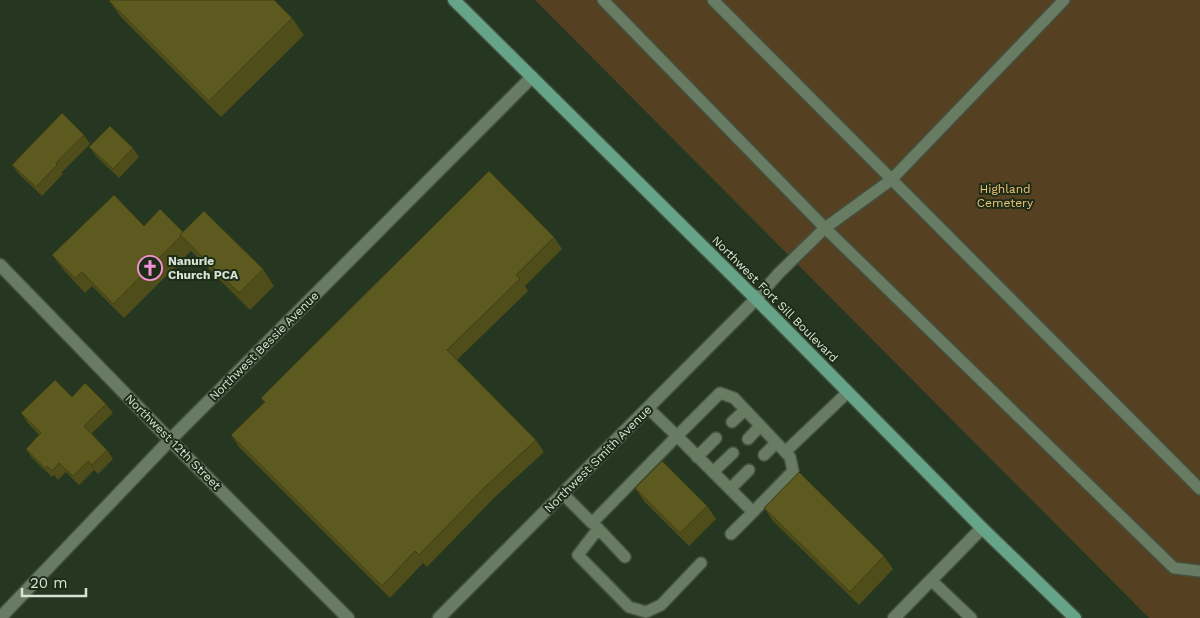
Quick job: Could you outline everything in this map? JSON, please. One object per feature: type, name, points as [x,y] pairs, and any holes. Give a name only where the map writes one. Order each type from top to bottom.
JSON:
[{"type":"main road","name":"Northwest Fort Sill Boulevard","points":[[454,0],[756,299],[982,528],[1075,618]]},
{"type":"street","name":"Northwest Bessie Avenue","points":[[0,618],[170,440],[532,78]]},
{"type":"street","name":"Northwest 12th Street","points":[[0,265],[170,440],[348,618]]},
{"type":"street","name":"Northwest Smith Avenue","points":[[439,618],[756,299]]},
{"type":"street","points":[[900,616],[931,580],[982,528]]},
{"type":"lane","points":[[603,0],[825,228],[1174,568],[1200,571]]},
{"type":"lane","points":[[713,0],[1200,489]]},
{"type":"lane","points":[[756,299],[779,273],[825,228],[891,180],[1064,0]]},
{"type":"lane","points":[[785,452],[848,392]]},
{"type":"lane","points":[[701,564],[662,605],[646,612],[629,607],[578,554],[595,526],[677,436],[720,393],[734,398],[776,442],[790,457],[793,471],[731,534]]},
{"type":"lane","points":[[648,408],[753,512]]},
{"type":"lane","points":[[732,422],[745,410]]},
{"type":"lane","points":[[748,439],[760,426]]},
{"type":"lane","points":[[697,457],[716,438]]},
{"type":"lane","points":[[764,455],[776,442]]},
{"type":"lane","points":[[713,472],[733,453]]},
{"type":"lane","points":[[730,489],[749,470]]},
{"type":"lane","points":[[562,494],[625,557]]},
{"type":"lane","points":[[931,580],[971,618]]},
{"type":"green space","name":"Highland Cemetery","points":[[535,0],[1200,0],[1200,618],[1149,618]]},
{"type":"building","points":[[110,0],[274,0],[292,18],[209,101]]},
{"type":"building","points":[[62,113],[84,135],[56,163],[57,165],[36,187],[12,165]]},
{"type":"building","points":[[110,126],[133,148],[113,169],[89,147]]},
{"type":"building","points":[[489,171],[554,237],[516,275],[520,279],[447,350],[536,440],[486,486],[419,555],[415,551],[382,586],[231,435],[265,402],[261,398]]},
{"type":"building","points":[[114,195],[144,226],[160,209],[183,232],[113,304],[82,272],[75,278],[52,255]]},
{"type":"building","points":[[204,211],[263,269],[239,293],[180,235]]},
{"type":"building","points":[[55,380],[72,397],[85,383],[106,404],[84,426],[107,450],[92,465],[88,461],[73,476],[59,463],[52,471],[47,466],[45,468],[26,449],[41,433],[21,413]]},
{"type":"building","points":[[662,461],[707,506],[680,533],[635,488]]},
{"type":"building","points":[[799,472],[884,556],[850,592],[764,508]]},
{"type":"place","name":"Nanurie Church PCA","points":[[150,268]]}]
